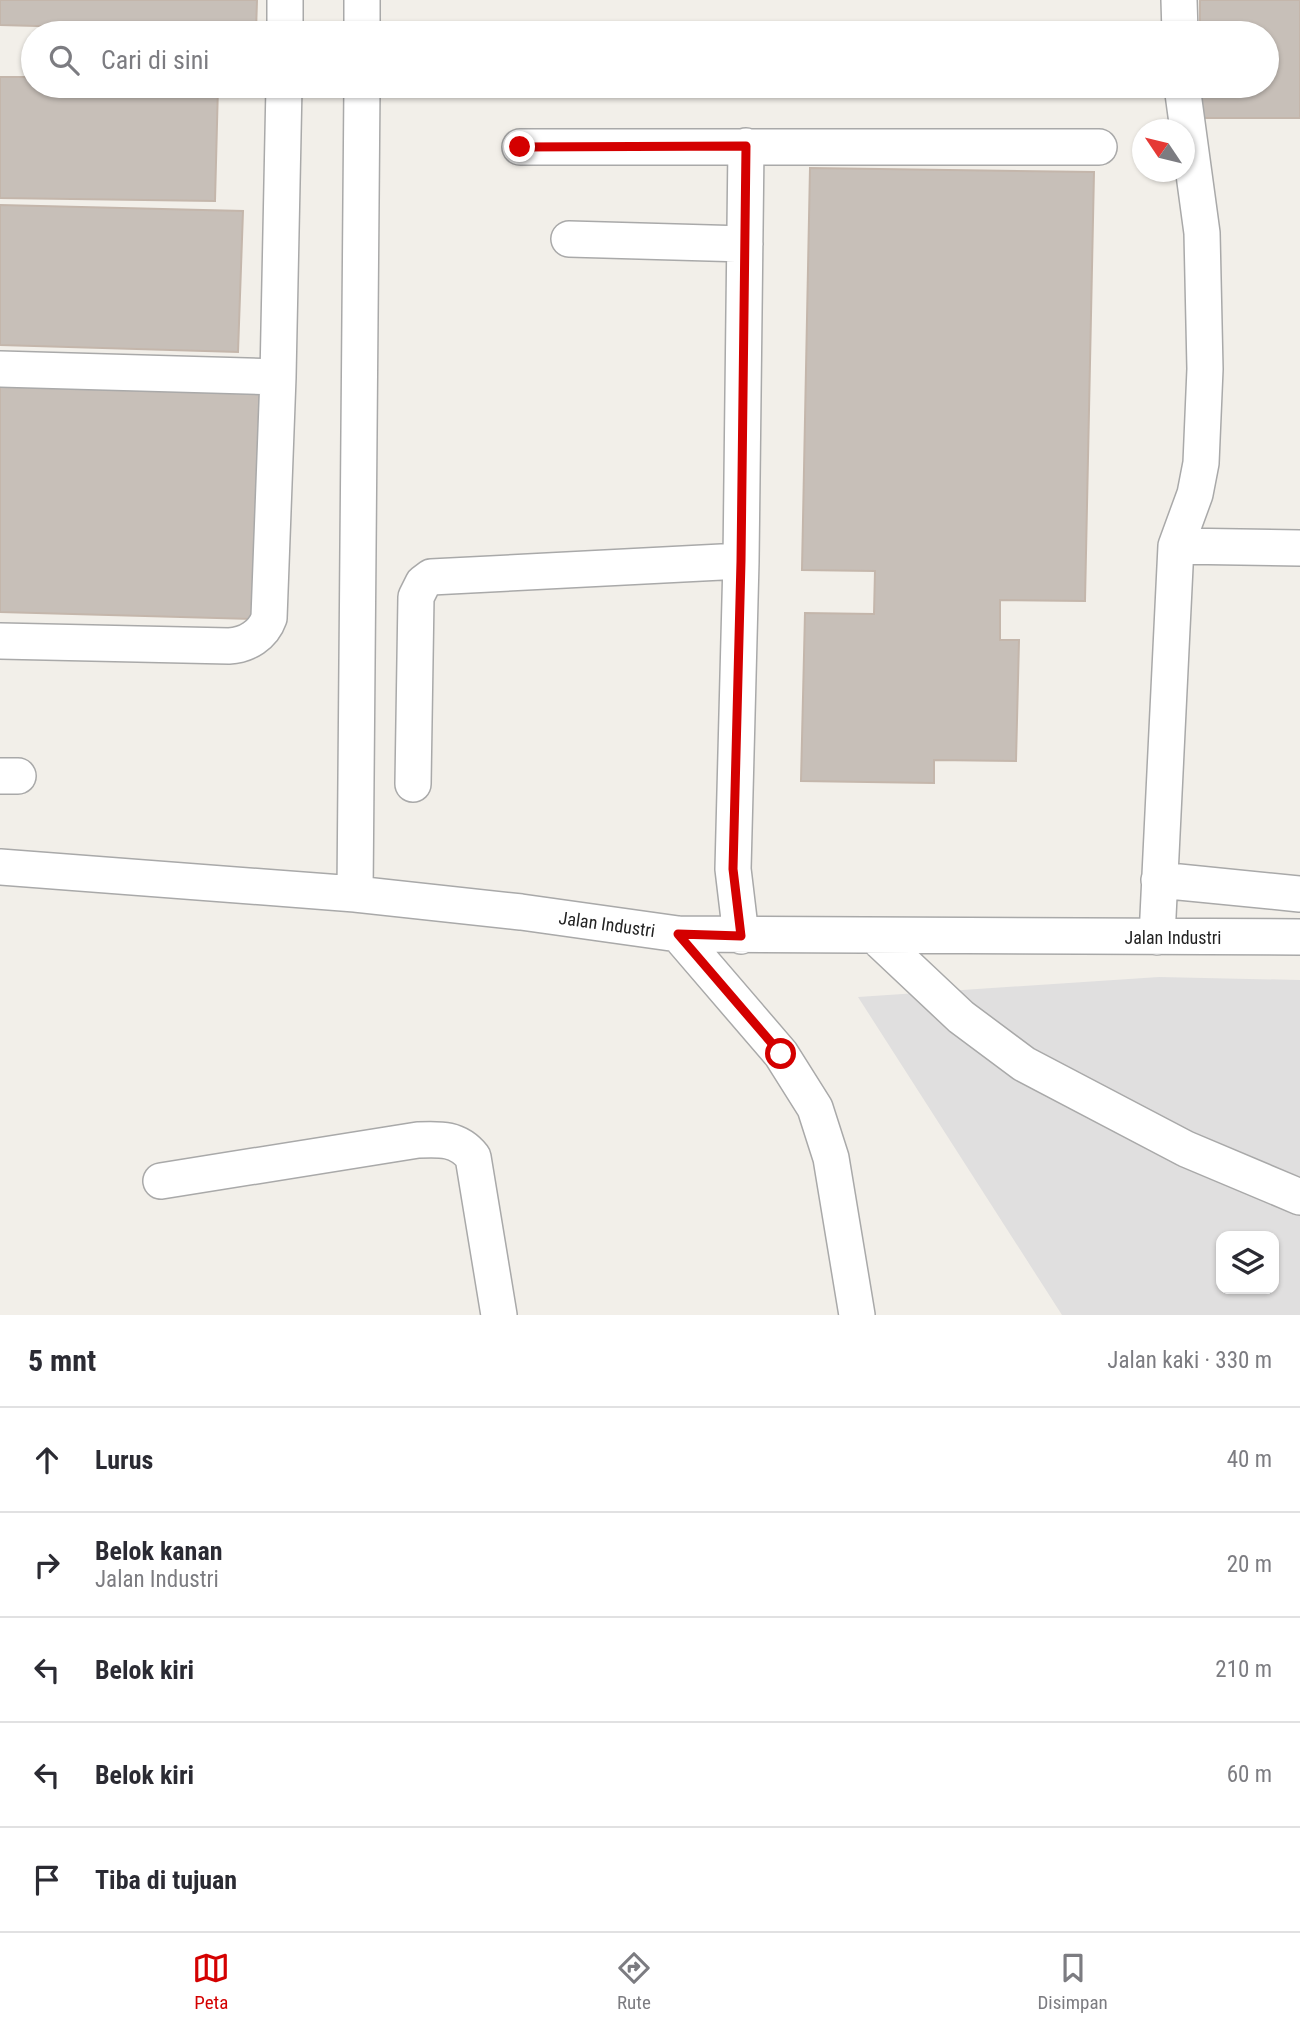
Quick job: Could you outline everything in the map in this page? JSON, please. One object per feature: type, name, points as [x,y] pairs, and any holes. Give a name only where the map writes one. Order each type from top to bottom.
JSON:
[{"type":"street","points":[[285,0],[285,21]]},
{"type":"street","points":[[362,0],[362,21]]},
{"type":"street","points":[[1179,0],[1180,21]]},
{"type":"street","points":[[0,640],[229,646],[246,643],[261,632],[269,618],[278,377],[284,98]]},
{"type":"street","points":[[355,894],[362,98]]},
{"type":"street","points":[[1157,937],[1176,545],[1195,494],[1200,463],[1205,369],[1202,233],[1184,98]]},
{"type":"street","points":[[741,936],[733,869],[741,561],[746,146]]},
{"type":"street","points":[[520,147],[1099,147]]},
{"type":"street","points":[[569,239],[745,244]]},
{"type":"street","points":[[0,369],[278,377]]},
{"type":"street","points":[[1176,545],[1300,548]]},
{"type":"street","points":[[413,784],[416,597],[427,579],[741,561]]},
{"type":"street","name":"Jalan Industri","points":[[0,867],[355,894],[521,912],[678,934],[1300,937]]},
{"type":"street","points":[[1159,880],[1300,894]]},
{"type":"street","points":[[678,934],[781,1054],[815,1108],[831,1158],[857,1315]]},
{"type":"street","points":[[876,937],[961,1017],[1024,1064],[1186,1149],[1300,1197]]},
{"type":"street","points":[[162,1181],[418,1140],[453,1141],[473,1157],[499,1315]]},
{"type":"shaded area","points":[[1159,977],[1300,980],[1300,1315],[1062,1315],[858,997]]},
{"type":"building","points":[[0,0],[257,0],[256,21],[21,21],[21,26],[0,25]]},
{"type":"building","points":[[1200,0],[1300,0],[1300,118],[1200,118],[1200,98],[1279,98],[1279,21],[1200,21]]},
{"type":"building","points":[[0,77],[21,77],[21,98],[218,98],[215,201],[0,198]]},
{"type":"building","points":[[810,168],[1094,172],[1085,601],[1000,600],[1000,640],[1019,640],[1016,761],[934,760],[934,783],[801,781],[805,613],[874,614],[875,571],[802,570]]},
{"type":"building","points":[[0,205],[243,211],[238,352],[0,345]]},
{"type":"building","points":[[0,376],[260,383],[252,619],[0,612]]},
{"type":"route","points":[[520,147],[746,146],[741,561],[733,869],[741,936],[678,934],[781,1054]]}]
